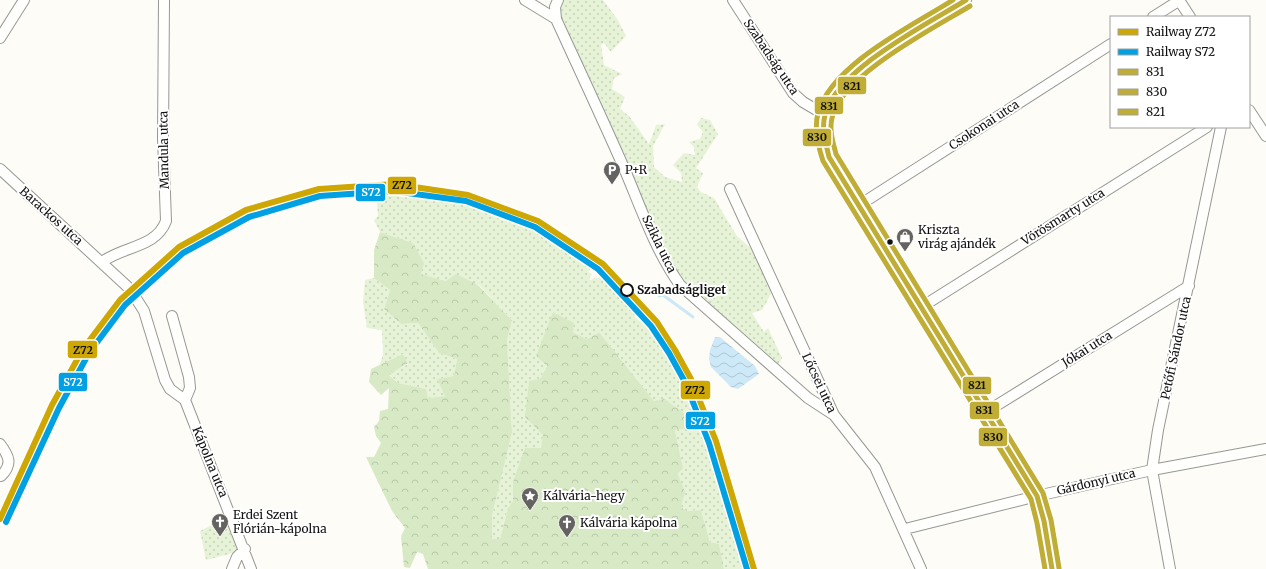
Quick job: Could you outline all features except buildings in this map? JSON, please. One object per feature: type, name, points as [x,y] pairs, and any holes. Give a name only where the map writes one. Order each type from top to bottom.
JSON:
[{"type":"street","points":[[0,38],[24,0]]},
{"type":"street","name":"Mandula utca","points":[[102,262],[119,252],[149,242],[157,236],[166,221],[163,138],[164,0]]},
{"type":"street","points":[[525,0],[556,20]]},
{"type":"street","points":[[556,20],[555,7],[558,0]]},
{"type":"street","name":"Szabadság utca","points":[[733,0],[793,93],[803,102],[825,115]]},
{"type":"street","points":[[966,0],[857,70],[844,81],[833,94],[825,115],[823,130],[829,157],[920,308],[1037,496],[1044,522],[1052,569]]},
{"type":"street","points":[[1155,16],[1179,0],[1189,16]]},
{"type":"street","name":"Szikla utca","points":[[556,20],[604,122],[650,231],[680,285],[808,398],[834,415]]},
{"type":"street","name":"Csokonai utca","points":[[858,206],[1110,45]]},
{"type":"street","points":[[1250,112],[1266,136]]},
{"type":"street","name":"Vörösmarty utca","points":[[920,308],[1205,128]]},
{"type":"street","name":"Petőfi Sándor utca","points":[[1170,569],[1152,470],[1158,430],[1221,128]]},
{"type":"street","name":"Barackos utca","points":[[0,169],[130,289],[144,311],[165,380],[170,389],[186,400]]},
{"type":"street","name":"Lőcsei utca","points":[[730,189],[834,415],[875,467],[905,529],[921,569]]},
{"type":"street","name":"Jókai utca","points":[[986,412],[1189,286]]},
{"type":"street","points":[[172,316],[189,376],[190,388],[186,400]]},
{"type":"street","name":"Kápolna utca","points":[[186,400],[251,569]]},
{"type":"street","points":[[0,444],[9,457],[9,465],[2,476]]},
{"type":"street","name":"Gárdonyi utca","points":[[905,529],[1037,496],[1152,470],[1266,449]]},
{"type":"street","points":[[232,569],[236,557],[244,549]]},
{"type":"green space","points":[[563,0],[603,0],[618,20],[626,36],[611,52],[604,43],[601,45],[604,65],[622,74],[614,78],[612,89],[625,97],[620,109],[629,116],[649,144],[656,125],[665,124],[653,146],[654,167],[665,177],[682,182],[681,173],[673,165],[684,153],[695,155],[694,147],[689,142],[700,139],[703,132],[697,125],[701,118],[710,120],[718,134],[696,168],[703,173],[697,187],[701,192],[714,198],[737,236],[753,250],[771,294],[762,310],[752,313],[764,332],[768,328],[782,358],[777,368],[685,285],[664,254],[560,21],[559,9]]},
{"type":"green space","points":[[384,191],[388,193],[415,194],[442,198],[497,212],[524,223],[573,250],[593,266],[588,272],[592,274],[589,279],[591,280],[595,277],[598,279],[602,274],[636,313],[635,317],[655,334],[674,362],[698,411],[745,569],[724,569],[719,545],[710,542],[701,510],[686,511],[681,507],[684,492],[678,474],[683,468],[675,430],[599,332],[587,339],[573,332],[547,365],[540,379],[543,435],[541,448],[513,482],[513,501],[508,508],[500,539],[492,539],[492,516],[512,433],[507,340],[512,320],[478,284],[446,281],[420,274],[413,243],[380,232],[374,220],[378,216],[377,202],[370,197],[347,196],[347,192]]},
{"type":"green space","points":[[380,232],[413,243],[424,263],[421,274],[446,281],[456,274],[478,285],[512,320],[507,340],[512,433],[492,516],[492,539],[500,539],[508,508],[513,501],[513,482],[525,448],[541,448],[543,435],[525,417],[529,381],[540,379],[547,366],[536,356],[553,312],[574,323],[573,332],[587,339],[599,332],[654,401],[664,399],[684,413],[692,428],[675,430],[683,468],[678,474],[685,492],[681,507],[686,511],[701,510],[710,542],[719,544],[724,569],[428,569],[423,554],[417,552],[410,568],[404,567],[401,536],[405,528],[392,511],[366,457],[374,457],[381,443],[376,436],[374,427],[379,421],[380,411],[388,409],[389,388],[381,395],[369,382],[371,369],[403,354],[408,363],[389,375],[398,383],[426,389],[428,398],[445,396],[437,379],[454,376],[457,359],[439,353],[418,323],[401,324],[384,309],[390,290],[374,278],[374,250]]},
{"type":"green space","points":[[374,278],[390,290],[384,309],[401,324],[418,323],[439,353],[457,359],[454,376],[446,396],[428,398],[425,389],[398,383],[389,374],[408,364],[403,354],[380,365],[383,354],[382,330],[367,328],[363,302],[365,280]]},
{"type":"green space","points":[[224,519],[230,521],[241,549],[233,553],[206,560],[200,531]]},
{"type":"water","points":[[715,337],[720,337],[755,366],[759,374],[738,389],[731,387],[711,367],[709,359],[710,350]]},
{"type":"waterway","points":[[659,296],[663,295],[693,317]]},
{"type":"rail line","name":"Z72","points":[[0,519],[52,405],[83,349],[120,300],[179,247],[246,210],[319,189],[394,184],[468,195],[538,221],[603,264],[657,322],[691,379],[716,441],[754,569]]},
{"type":"rail line","name":"S72","points":[[6,522],[59,408],[89,353],[125,305],[183,253],[249,217],[320,196],[393,191],[466,201],[535,227],[598,269],[651,326],[669,353],[685,382],[709,443],[747,569]]},
{"type":"transit line","name":"830","points":[[953,0],[875,48],[839,78],[826,95],[818,113],[816,125],[817,137],[823,161],[1031,499],[1045,569]]},
{"type":"transit line","name":"831","points":[[966,0],[907,35],[864,65],[846,81],[833,98],[825,115],[824,136],[829,157],[1037,496],[1044,521],[1052,569]]},
{"type":"transit line","name":"821","points":[[970,6],[890,54],[852,86],[839,102],[832,118],[832,136],[836,154],[1043,493],[1051,520],[1059,568]]},
{"type":"place","name":"P+R","points":[[612,185]]},
{"type":"place","name":"Kriszta virág ajándék","points":[[905,252]]},
{"type":"place","name":"Szabadságliget","points":[[627,290]]},
{"type":"place","name":"Kálvária-hegy","points":[[530,511]]},
{"type":"place","name":"Erdei Szent Flórián-kápolna","points":[[220,537]]},
{"type":"place","name":"Kálvária kápolna","points":[[567,538]]}]
